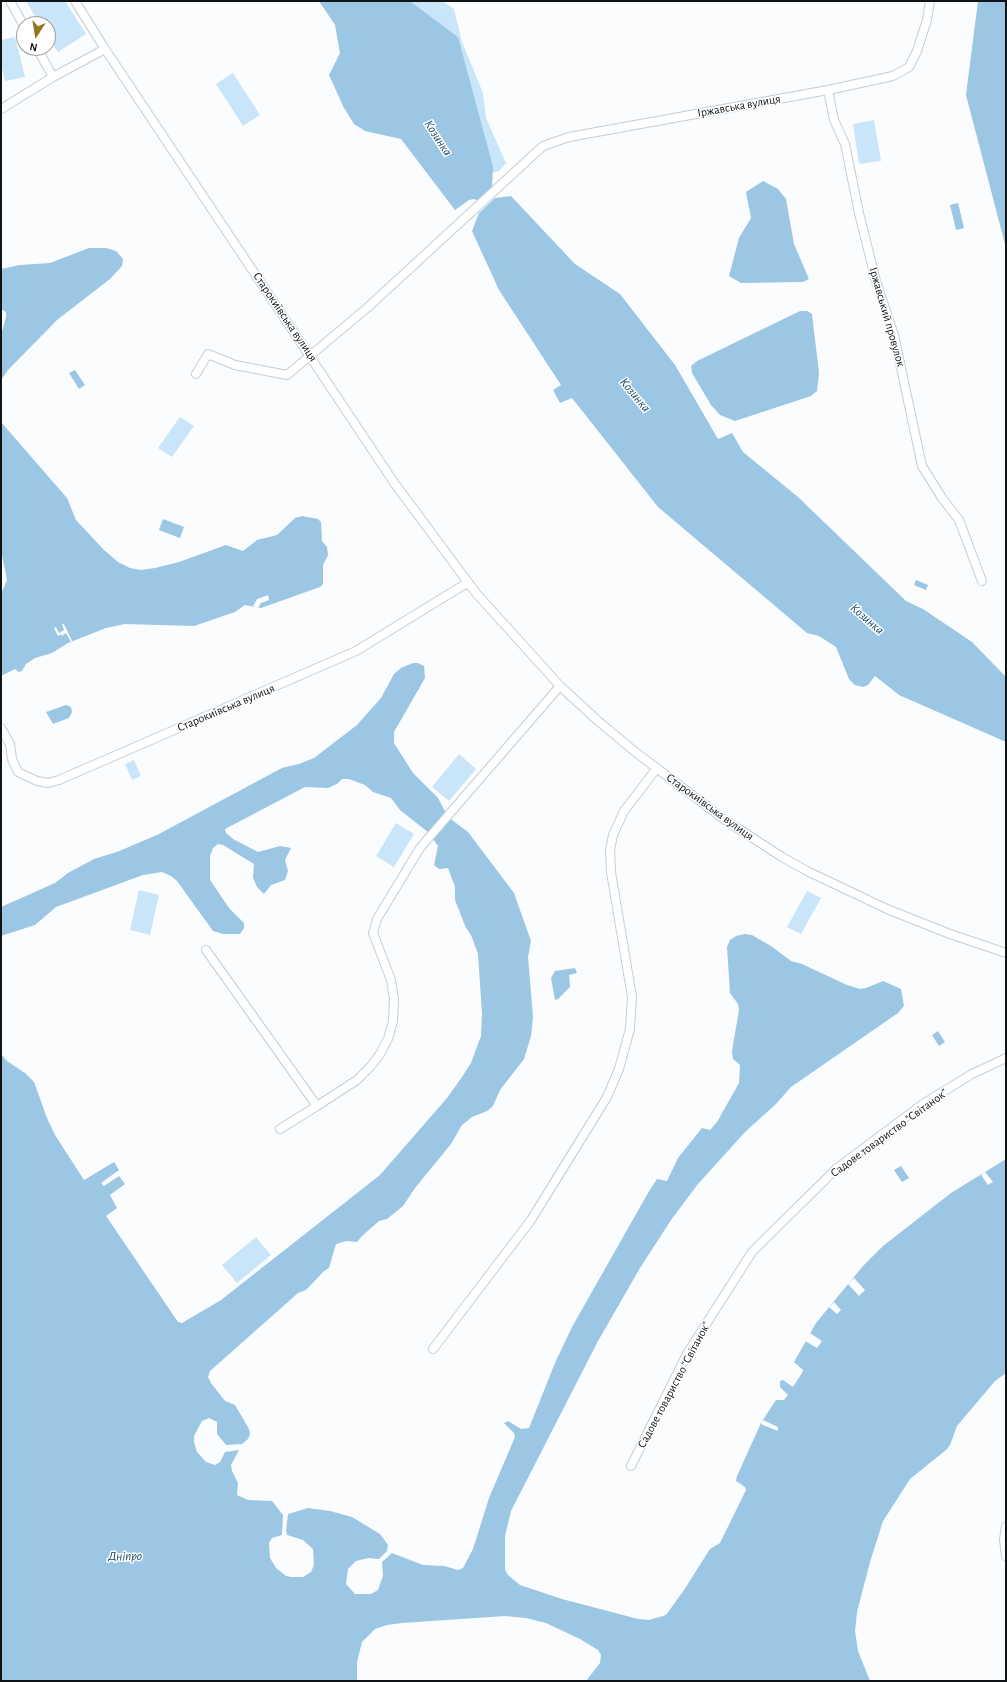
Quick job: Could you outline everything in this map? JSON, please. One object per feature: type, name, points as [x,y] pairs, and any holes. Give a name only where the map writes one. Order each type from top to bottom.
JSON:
[{"type":"street","points":[[10,1],[18,16]]},
{"type":"street","name":"Старокиївська вулиця","points":[[75,1],[105,49],[395,484],[467,583],[519,643],[560,686],[597,720],[725,820],[807,871],[899,914],[1006,953]]},
{"type":"street","name":"Іржавська вулиця","points":[[196,374],[208,354],[235,366],[287,374],[311,356],[367,308],[543,146],[569,137],[828,90],[893,76],[909,67],[917,51],[927,20],[930,1]]},
{"type":"street","points":[[1,110],[53,77],[105,49]]},
{"type":"street","points":[[41,56],[53,77]]},
{"type":"street","name":"Іржавський провулок","points":[[828,90],[834,120],[845,144],[859,212],[876,281],[894,335],[922,466],[942,498],[959,520],[982,581]]},
{"type":"street","name":"Старокиївська вулиця","points":[[1,728],[10,744],[12,759],[18,772],[38,781],[48,783],[58,780],[356,651],[467,583]]},
{"type":"street","points":[[280,1129],[361,1076],[376,1060],[388,1039],[393,1015],[392,986],[388,970],[375,942],[373,928],[376,919],[420,848],[560,686]]},
{"type":"street","points":[[433,1349],[531,1220],[607,1097],[619,1069],[630,1030],[632,997],[611,872],[610,850],[613,835],[624,811],[657,768]]},
{"type":"street","points":[[206,950],[317,1106]]},
{"type":"street","name":"Садове товариство \"Світанок\"","points":[[631,1466],[687,1354],[752,1252],[843,1164],[923,1104],[972,1074],[1006,1058]]},
{"type":"street","points":[[1006,1527],[1004,1539],[1006,1556]]},
{"type":"shaded area","points":[[26,1],[65,1],[86,34],[58,52],[56,49],[56,16],[35,16]]},
{"type":"shaded area","points":[[410,1],[442,1],[454,9],[462,42],[483,93],[486,118],[506,163],[499,171],[489,174],[458,37]]},
{"type":"shaded area","points":[[15,37],[16,56],[20,56],[25,77],[5,81],[1,64],[1,40]]},
{"type":"shaded area","points":[[233,73],[260,115],[243,126],[216,84]]},
{"type":"shaded area","points":[[874,120],[881,161],[859,164],[853,124]]},
{"type":"shaded area","points":[[180,417],[194,426],[172,457],[158,448]]},
{"type":"shaded area","points":[[459,754],[476,769],[449,801],[432,787]]},
{"type":"shaded area","points":[[134,760],[141,776],[132,780],[125,764]]},
{"type":"shaded area","points":[[396,823],[414,834],[394,867],[376,856]]},
{"type":"shaded area","points":[[139,890],[159,895],[150,935],[130,930]]},
{"type":"shaded area","points":[[807,891],[821,898],[801,934],[787,927]]},
{"type":"shaded area","points":[[256,1237],[271,1255],[237,1283],[222,1265]]},
{"type":"water","name":"Козинка","points":[[319,1],[410,1],[458,37],[493,167],[492,187],[478,201],[474,199],[469,200],[455,210],[401,139],[365,131],[354,124],[344,108],[329,75],[340,53],[335,25]]},
{"type":"water","points":[[978,1],[1006,1],[1006,248],[966,95]]},
{"type":"water","points":[[763,181],[778,189],[786,199],[794,244],[809,279],[803,282],[741,283],[729,276],[739,238],[751,218],[746,192]]},
{"type":"water","name":"Козинка","points":[[511,196],[575,264],[620,294],[675,365],[718,439],[732,433],[743,452],[798,497],[906,601],[923,609],[972,642],[1006,677],[1006,742],[899,695],[875,676],[868,685],[863,687],[855,685],[849,679],[836,647],[819,636],[807,633],[658,507],[572,398],[560,403],[553,390],[561,385],[499,290],[472,231],[479,213],[495,198]]},
{"type":"water","points":[[958,203],[964,228],[956,230],[950,205]]},
{"type":"water","points":[[89,248],[106,248],[116,251],[123,259],[122,266],[110,279],[57,320],[8,370],[1,380],[1,335],[6,312],[1,309],[1,269],[20,265],[50,263]]},
{"type":"water","points":[[800,311],[807,311],[812,314],[819,373],[817,391],[811,396],[735,421],[720,415],[711,405],[692,373],[691,366],[697,361]]},
{"type":"water","points":[[75,370],[85,385],[79,389],[69,373]]},
{"type":"water","points":[[1,422],[67,498],[76,520],[104,550],[118,562],[130,568],[141,570],[179,562],[226,545],[243,551],[257,540],[277,535],[295,518],[302,516],[318,519],[321,522],[322,541],[327,547],[328,555],[323,565],[323,584],[320,587],[261,608],[245,605],[235,612],[194,626],[125,624],[106,628],[68,643],[52,653],[35,658],[26,664],[22,671],[19,672],[15,669],[1,676],[1,594],[7,580],[1,550]]},
{"type":"water","points":[[163,519],[184,527],[180,538],[159,530]]},
{"type":"water","points":[[916,580],[928,585],[926,590],[914,585]]},
{"type":"water","name":"Дніпро","points":[[413,663],[418,663],[424,666],[425,678],[394,732],[394,743],[413,773],[438,798],[448,817],[468,832],[514,893],[531,941],[528,957],[533,1017],[531,1036],[524,1059],[500,1090],[493,1106],[487,1111],[472,1117],[462,1125],[451,1144],[415,1188],[403,1206],[387,1219],[379,1221],[357,1242],[346,1241],[336,1244],[329,1268],[324,1271],[306,1290],[298,1293],[210,1371],[208,1377],[211,1383],[225,1401],[235,1405],[249,1429],[250,1434],[248,1439],[242,1444],[226,1445],[217,1434],[217,1422],[209,1418],[202,1421],[194,1436],[197,1452],[206,1462],[215,1465],[220,1462],[225,1452],[239,1450],[231,1465],[232,1471],[238,1483],[237,1495],[248,1500],[272,1501],[283,1515],[282,1535],[272,1538],[269,1543],[270,1558],[276,1568],[286,1576],[303,1577],[311,1572],[314,1565],[313,1549],[303,1540],[287,1535],[286,1530],[288,1514],[308,1508],[330,1511],[352,1517],[380,1534],[388,1545],[387,1551],[379,1559],[368,1558],[356,1561],[348,1569],[346,1584],[355,1594],[371,1594],[378,1590],[383,1576],[382,1562],[392,1553],[423,1565],[444,1566],[458,1570],[463,1568],[473,1549],[489,1498],[515,1437],[514,1433],[504,1423],[508,1421],[521,1429],[529,1428],[555,1363],[572,1327],[648,1193],[657,1179],[667,1181],[678,1158],[702,1128],[710,1130],[717,1122],[739,1083],[740,1065],[733,1059],[732,1051],[739,1010],[738,1004],[730,993],[727,947],[730,940],[736,936],[745,934],[752,935],[771,946],[791,961],[802,964],[847,985],[860,989],[883,981],[901,989],[904,1006],[898,1013],[791,1087],[776,1104],[746,1131],[698,1184],[671,1220],[640,1268],[598,1341],[511,1511],[505,1536],[505,1570],[508,1575],[520,1585],[562,1599],[638,1619],[649,1620],[666,1615],[710,1549],[720,1543],[746,1490],[745,1487],[736,1481],[737,1476],[761,1423],[776,1400],[784,1400],[788,1395],[780,1387],[780,1381],[783,1380],[793,1387],[802,1373],[803,1370],[794,1362],[816,1323],[863,1266],[883,1246],[951,1193],[1006,1159],[1006,1373],[995,1381],[957,1426],[950,1445],[946,1450],[910,1479],[883,1521],[870,1562],[857,1612],[855,1631],[858,1651],[870,1681],[586,1681],[600,1663],[601,1655],[598,1650],[580,1639],[546,1623],[526,1618],[505,1616],[402,1623],[387,1625],[375,1629],[362,1642],[357,1662],[357,1681],[1,1681],[1,1054],[7,1061],[25,1073],[34,1082],[55,1135],[84,1180],[114,1162],[119,1170],[101,1183],[104,1186],[119,1176],[125,1184],[110,1195],[117,1208],[106,1216],[178,1322],[182,1323],[221,1300],[380,1175],[447,1098],[471,1063],[481,1036],[482,1014],[478,954],[455,900],[455,887],[448,868],[439,869],[434,865],[438,846],[429,833],[400,810],[391,798],[373,792],[365,785],[349,779],[342,779],[337,784],[328,788],[305,787],[225,829],[226,833],[233,839],[258,852],[280,846],[291,848],[285,860],[288,871],[285,880],[271,885],[264,894],[257,887],[253,878],[254,864],[223,845],[218,844],[213,848],[210,856],[210,880],[229,908],[244,923],[244,928],[240,934],[223,934],[213,931],[177,881],[171,876],[162,872],[143,875],[56,907],[35,925],[1,936],[1,907],[55,883],[68,873],[94,859],[117,852],[157,835],[282,768],[299,764],[314,758],[357,725],[381,698],[394,674],[401,668]]},
{"type":"water","points":[[66,705],[71,707],[72,712],[69,718],[53,724],[46,712]]},
{"type":"water","points":[[575,968],[577,973],[569,975],[570,987],[558,999],[555,1000],[551,978],[555,971]]},
{"type":"water","points":[[938,1031],[945,1042],[939,1046],[932,1035]]},
{"type":"water","points":[[901,1166],[909,1178],[902,1182],[894,1170]]},
{"type":"pier","points":[[268,595],[269,600],[261,603],[258,608],[253,606],[257,599]]},
{"type":"pier","points":[[62,624],[64,624],[72,641],[71,642],[66,633],[62,636],[61,634],[58,636],[54,628],[56,627],[59,633],[64,630]]},
{"type":"pier","points":[[985,1172],[993,1182],[988,1185],[981,1175]]},
{"type":"pier","points":[[854,1278],[865,1290],[859,1296],[848,1284]]},
{"type":"pier","points":[[834,1302],[841,1310],[837,1314],[829,1307]]},
{"type":"pier","points":[[810,1333],[822,1341],[817,1348],[805,1341]]},
{"type":"pier","points":[[763,1420],[778,1427],[778,1431],[763,1425],[761,1423]]}]
